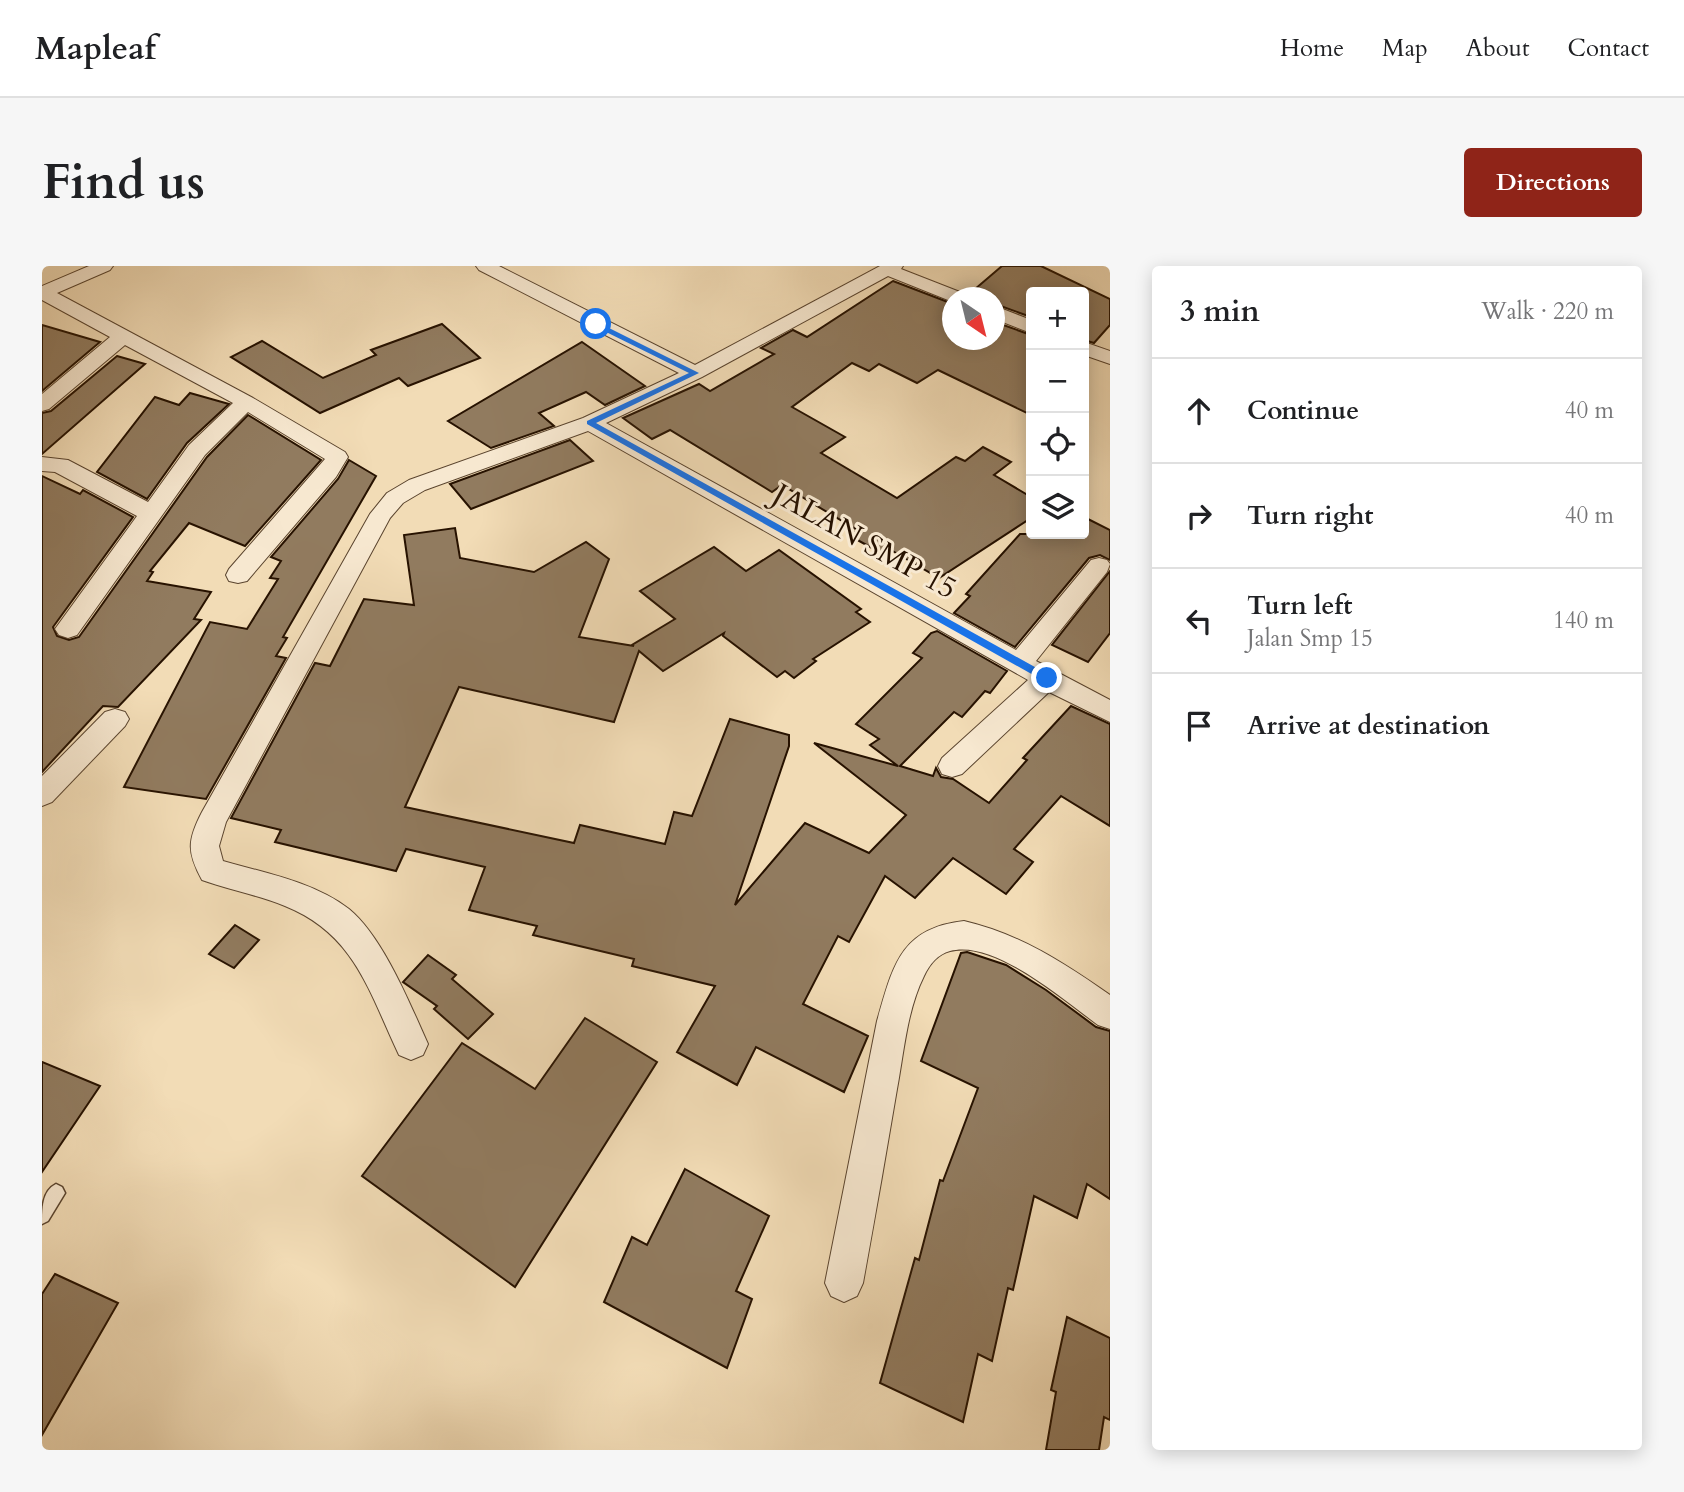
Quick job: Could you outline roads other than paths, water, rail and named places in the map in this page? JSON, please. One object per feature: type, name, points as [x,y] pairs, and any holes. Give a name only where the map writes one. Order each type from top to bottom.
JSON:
[{"type":"street","points":[[43,293],[104,266]]},
{"type":"street","points":[[485,266],[695,373]]},
{"type":"street","points":[[411,1044],[356,938],[340,920],[313,903],[213,871],[204,854],[204,840],[212,820],[381,514],[395,498],[417,485],[590,423],[695,373],[891,268],[942,291]]},
{"type":"street","points":[[43,293],[246,402],[337,457],[328,472],[238,575]]},
{"type":"street","points":[[1005,316],[1026,325]]},
{"type":"street","points":[[42,405],[122,337]]},
{"type":"street","points":[[1089,350],[1110,358]]},
{"type":"street","points":[[68,629],[197,450],[246,402]]},
{"type":"street","name":"JALAN SMP 15","points":[[590,423],[1019,664],[1110,712]]},
{"type":"street","points":[[42,464],[60,465],[150,513]]},
{"type":"street","points":[[1019,664],[1099,566]]},
{"type":"street","points":[[953,766],[1047,678]]},
{"type":"street","points":[[42,794],[115,719]]},
{"type":"street","points":[[844,1283],[893,1021],[905,982],[922,951],[944,934],[973,935],[1007,946],[1110,1014]]},
{"type":"lane","points":[[42,1215],[56,1193]]}]
